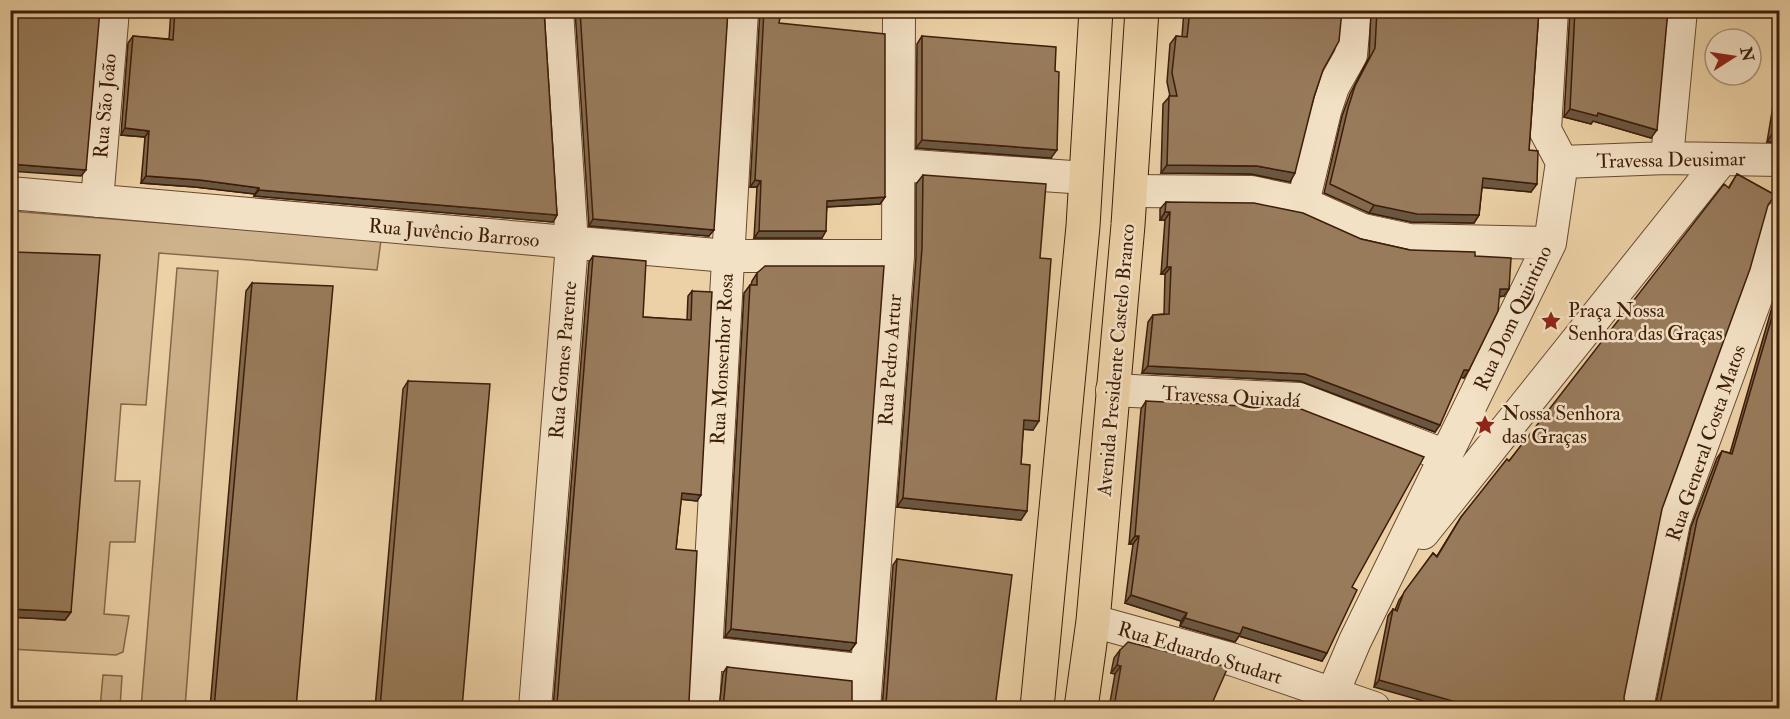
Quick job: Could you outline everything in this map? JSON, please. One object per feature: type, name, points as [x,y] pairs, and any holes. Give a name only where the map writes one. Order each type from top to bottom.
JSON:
[{"type":"main road","points":[[1037,708],[1086,178],[1096,10]]},
{"type":"main road","name":"Avenida Presidente Castelo Branco","points":[[1081,708],[1093,621],[1130,191],[1142,10]]},
{"type":"main road","points":[[1093,52],[1139,54]]},
{"type":"street","name":"Rua São João","points":[[97,201],[114,10]]},
{"type":"street","name":"Rua Gomes Parente","points":[[535,708],[572,244],[557,10]]},
{"type":"street","name":"Rua Monsenhor Rosa","points":[[703,708],[742,10]]},
{"type":"street","name":"Rua Pedro Artur","points":[[864,708],[898,256],[899,10]]},
{"type":"street","points":[[1303,203],[1325,111],[1333,87],[1350,55],[1355,10]]},
{"type":"street","points":[[1552,10],[1545,130],[1562,162]]},
{"type":"street","points":[[1667,158],[1681,10]]},
{"type":"street","name":"Travessa Deusimar","points":[[1562,162],[1667,158],[1779,160]]},
{"type":"street","name":"Rua Dom Quintino","points":[[1389,576],[1722,159]]},
{"type":"street","name":"Rua Dom Quintino","points":[[1331,702],[1369,611],[1389,576],[1550,243],[1562,162]]},
{"type":"street","points":[[899,165],[1086,178]]},
{"type":"street","points":[[1130,191],[1251,192],[1303,203],[1380,235],[1409,240],[1550,243]]},
{"type":"street","name":"Rua Juvêncio Barroso","points":[[10,194],[727,256],[898,256]]},
{"type":"street","name":"Rua General Costa Matos","points":[[1637,708],[1674,522],[1762,282],[1779,217]]},
{"type":"street","name":"Travessa Quixadá","points":[[1112,390],[1299,399],[1446,456]]},
{"type":"street","name":"Rua Eduardo Studart","points":[[1093,621],[1234,660],[1331,702],[1374,708]]},
{"type":"street","points":[[706,653],[867,671]]},
{"type":"shaded area","points":[[10,211],[381,240],[377,270],[159,253],[146,405],[121,404],[115,481],[140,481],[135,542],[110,542],[104,614],[129,616],[123,652],[116,655],[11,649]]},
{"type":"shaded area","points":[[177,268],[218,271],[185,708],[141,708]]},
{"type":"shaded area","points":[[103,675],[122,676],[120,708],[100,708]]},
{"type":"building","points":[[10,10],[100,10],[86,170],[10,164]]},
{"type":"building","points":[[175,10],[544,10],[557,215],[259,190],[259,188],[200,180],[146,176],[149,131],[125,128],[133,36],[173,40]]},
{"type":"building","points":[[580,10],[728,10],[714,230],[593,219]]},
{"type":"building","points":[[764,10],[781,10],[779,23],[885,34],[885,197],[827,201],[826,231],[759,231],[761,181],[755,180]]},
{"type":"building","points":[[1190,10],[1342,10],[1339,41],[1323,70],[1314,97],[1295,173],[1257,166],[1167,165],[1169,96],[1177,96],[1172,73],[1176,36],[1187,37]]},
{"type":"building","points":[[1377,10],[1539,10],[1529,150],[1538,151],[1537,184],[1483,178],[1479,215],[1417,214],[1374,205],[1330,184],[1355,86],[1375,48]]},
{"type":"building","points":[[1575,10],[1668,10],[1657,130],[1598,113],[1597,116],[1570,109]]},
{"type":"building","points":[[922,36],[1056,47],[1055,71],[1059,72],[1057,150],[922,140]]},
{"type":"building","points":[[1779,95],[1779,133],[1772,134]]},
{"type":"building","points":[[1737,174],[1775,195],[1768,205],[1750,269],[1662,509],[1624,697],[1625,708],[1484,708],[1477,706],[1477,708],[1379,680],[1393,609],[1397,611],[1404,592],[1433,553],[1437,557],[1461,517],[1507,459],[1509,461],[1724,184],[1729,188]]},
{"type":"building","points":[[923,175],[1046,184],[1040,258],[1051,259],[1039,421],[1024,420],[1021,464],[1030,465],[1027,511],[903,498],[922,248]]},
{"type":"building","points":[[1166,202],[1254,203],[1303,213],[1361,239],[1410,250],[1475,252],[1475,256],[1511,258],[1509,289],[1500,289],[1498,311],[1469,370],[1464,370],[1440,425],[1305,374],[1148,366],[1153,315],[1169,314],[1171,267],[1167,267],[1170,212],[1165,212]]},
{"type":"building","points":[[10,233],[15,233],[14,252],[100,255],[71,612],[10,609],[10,342],[15,288],[10,288]]},
{"type":"building","points":[[593,256],[646,261],[643,317],[691,320],[692,291],[712,292],[701,495],[682,493],[676,549],[697,551],[689,701],[691,708],[556,708]]},
{"type":"building","points":[[765,266],[884,266],[856,643],[731,629],[750,285],[757,285],[757,273]]},
{"type":"building","points":[[252,283],[333,286],[296,708],[214,708]]},
{"type":"building","points":[[1779,293],[1779,708],[1658,708],[1697,520],[1722,451],[1732,454]]},
{"type":"building","points":[[408,381],[490,384],[462,708],[380,708]]},
{"type":"building","points":[[1146,401],[1301,409],[1424,457],[1352,587],[1357,590],[1327,653],[1243,627],[1240,634],[1185,618],[1187,613],[1131,595],[1139,536],[1135,536]]},
{"type":"building","points":[[897,559],[1012,575],[995,708],[884,708]]},
{"type":"building","points":[[1128,642],[1228,667],[1210,708],[1114,707],[1121,666],[1117,665],[1120,650]]},
{"type":"building","points":[[727,667],[852,681],[852,708],[723,708]]},
{"type":"place","name":"Praça Nossa Senhora das Graças","points":[[1551,321]]},
{"type":"place","name":"Nossa Senhora das Graças","points":[[1485,425]]}]
